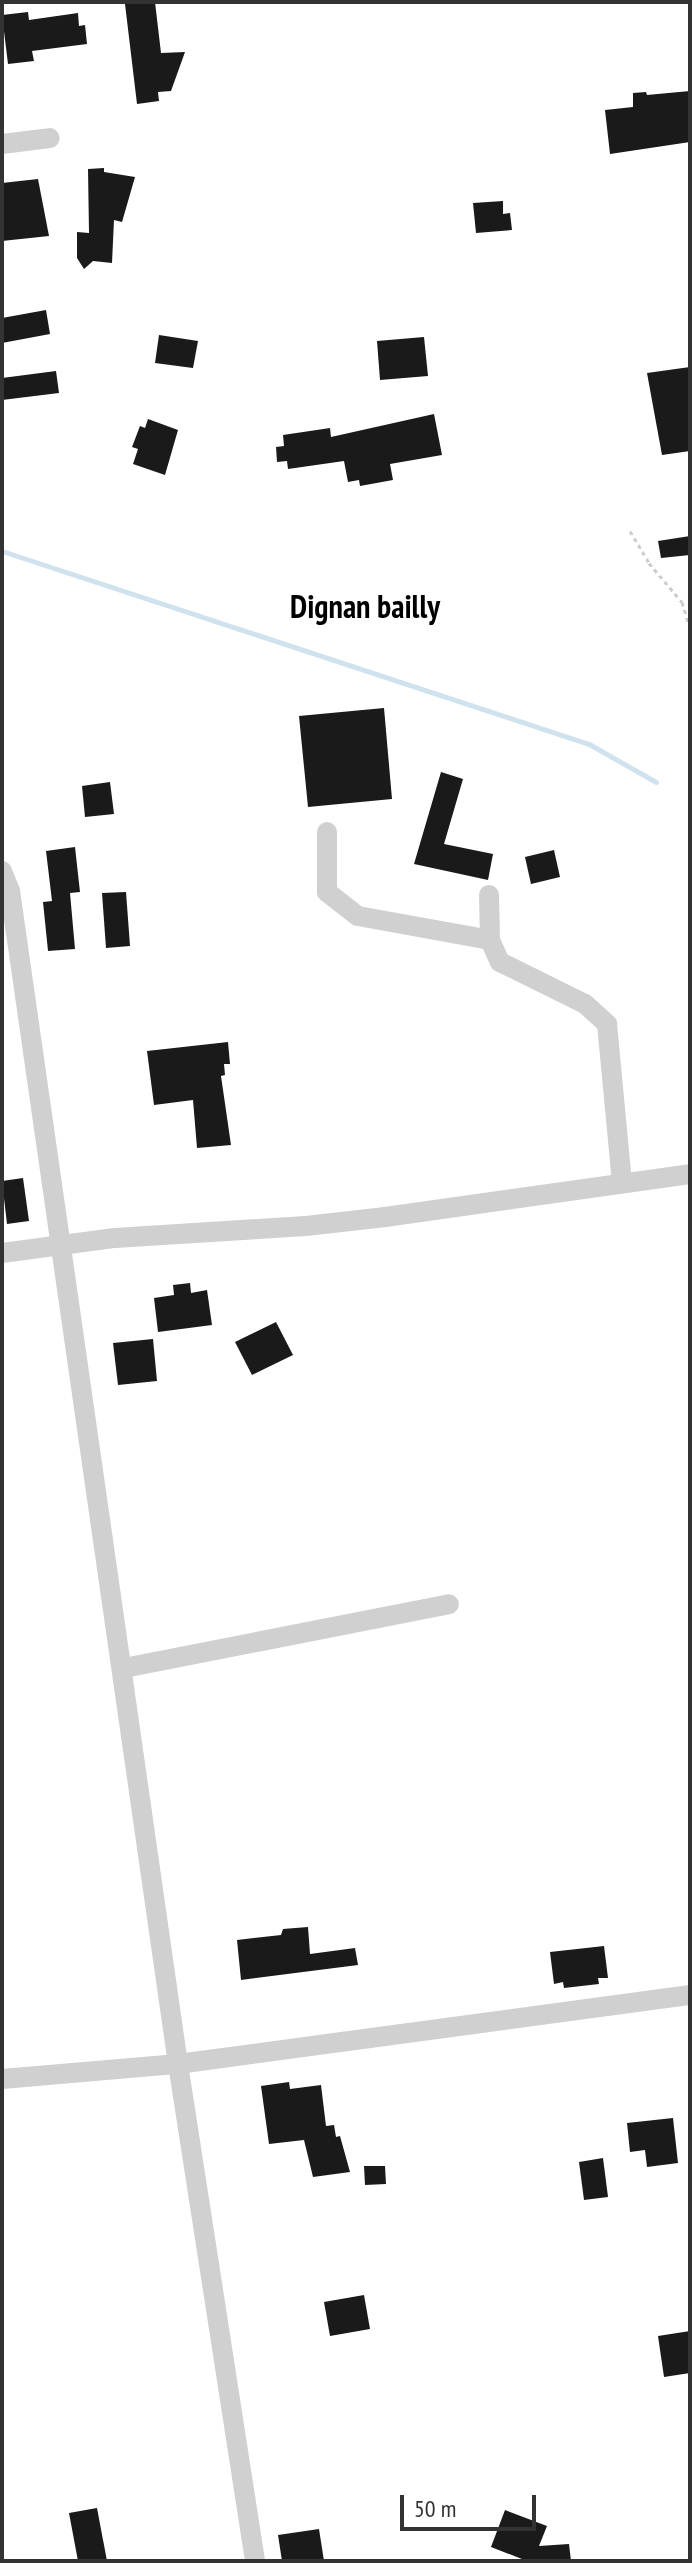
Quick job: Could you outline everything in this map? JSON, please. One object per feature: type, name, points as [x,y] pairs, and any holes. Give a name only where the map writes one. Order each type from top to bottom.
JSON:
[{"type":"street","points":[[2,144],[50,138]]},
{"type":"street","points":[[327,832],[327,892],[358,916],[490,940]]},
{"type":"street","points":[[2,871],[10,891],[124,1668],[178,2064],[255,2561]]},
{"type":"street","points":[[489,895],[490,940],[500,962],[585,1004],[607,1024],[622,1182]]},
{"type":"street","points":[[2,1253],[115,1238],[306,1226],[690,1174]]},
{"type":"street","points":[[124,1668],[449,1604]]},
{"type":"street","points":[[2,2079],[178,2064],[690,1995]]},
{"type":"path","points":[[630,531],[649,563],[682,602],[690,629]]},
{"type":"building","points":[[155,2],[161,53],[185,52],[171,91],[158,92],[159,101],[137,104],[125,4]]},
{"type":"building","points":[[28,12],[29,20],[78,13],[79,26],[85,25],[87,44],[32,51],[34,61],[8,64],[2,15]]},
{"type":"building","points":[[690,91],[690,142],[610,154],[605,110],[633,107],[633,93],[646,92],[647,95]]},
{"type":"building","points":[[104,168],[104,172],[135,177],[122,222],[114,220],[112,263],[93,261],[84,269],[77,258],[77,232],[89,233],[88,169]]},
{"type":"building","points":[[38,179],[49,236],[2,241],[2,183]]},
{"type":"building","points":[[503,201],[503,214],[510,213],[512,230],[476,233],[473,203]]},
{"type":"building","points":[[46,310],[50,334],[2,343],[2,318]]},
{"type":"building","points":[[159,335],[198,341],[193,368],[155,363]]},
{"type":"building","points":[[424,337],[428,376],[380,380],[377,341]]},
{"type":"building","points":[[690,367],[690,451],[662,455],[647,373]]},
{"type":"building","points":[[56,371],[59,393],[2,400],[2,378]]},
{"type":"building","points":[[434,414],[442,455],[390,464],[393,480],[360,486],[359,480],[348,482],[344,461],[288,469],[287,461],[277,462],[276,447],[284,446],[283,435],[330,428],[331,437]]},
{"type":"building","points":[[148,419],[178,430],[165,475],[133,464],[138,449],[132,447],[140,426],[145,428]]},
{"type":"building","points":[[690,536],[690,555],[661,558],[658,541]]},
{"type":"building","points":[[384,708],[392,799],[308,807],[299,716]]},
{"type":"building","points":[[441,772],[463,779],[444,844],[493,854],[488,880],[414,864]]},
{"type":"building","points":[[110,782],[114,814],[85,817],[82,786]]},
{"type":"building","points":[[75,847],[80,892],[70,893],[75,949],[48,951],[43,902],[52,901],[46,851]]},
{"type":"building","points":[[554,850],[560,877],[531,884],[525,857]]},
{"type":"building","points":[[126,892],[130,946],[106,948],[102,893]]},
{"type":"building","points":[[228,1042],[230,1064],[224,1064],[225,1075],[221,1076],[231,1145],[197,1148],[193,1100],[154,1105],[147,1051]]},
{"type":"building","points":[[23,1178],[29,1221],[7,1224],[2,1181]]},
{"type":"building","points":[[190,1283],[191,1293],[207,1290],[212,1325],[158,1332],[154,1298],[174,1295],[173,1285]]},
{"type":"building","points":[[276,1322],[293,1355],[252,1375],[235,1342]]},
{"type":"building","points":[[153,1339],[157,1381],[118,1385],[113,1343]]},
{"type":"building","points":[[308,1927],[310,1954],[355,1948],[358,1965],[241,1980],[237,1940],[281,1935],[283,1929]]},
{"type":"building","points":[[604,1946],[608,1978],[598,1978],[599,1984],[564,1988],[563,1982],[554,1984],[550,1952]]},
{"type":"building","points":[[289,2082],[290,2089],[321,2085],[326,2126],[334,2125],[336,2137],[340,2136],[350,2172],[313,2177],[304,2140],[269,2144],[261,2086]]},
{"type":"building","points":[[673,2118],[678,2163],[647,2167],[645,2150],[630,2152],[627,2123]]},
{"type":"building","points":[[603,2158],[608,2197],[584,2200],[579,2162]]},
{"type":"building","points":[[364,2166],[385,2166],[386,2184],[365,2185]]},
{"type":"building","points":[[364,2295],[370,2329],[330,2336],[324,2302]]},
{"type":"building","points":[[690,2331],[690,2373],[664,2377],[658,2336]]},
{"type":"building","points":[[97,2508],[107,2561],[78,2561],[69,2513]]},
{"type":"building","points":[[505,2510],[547,2526],[539,2546],[569,2544],[571,2561],[527,2561],[491,2547]]},
{"type":"building","points":[[319,2529],[324,2561],[282,2561],[278,2535]]},
{"type":"waterway","points":[[2,551],[589,744],[656,782]]},
{"type":"district","name":"Dignan bailly","points":[[365,606]]}]
